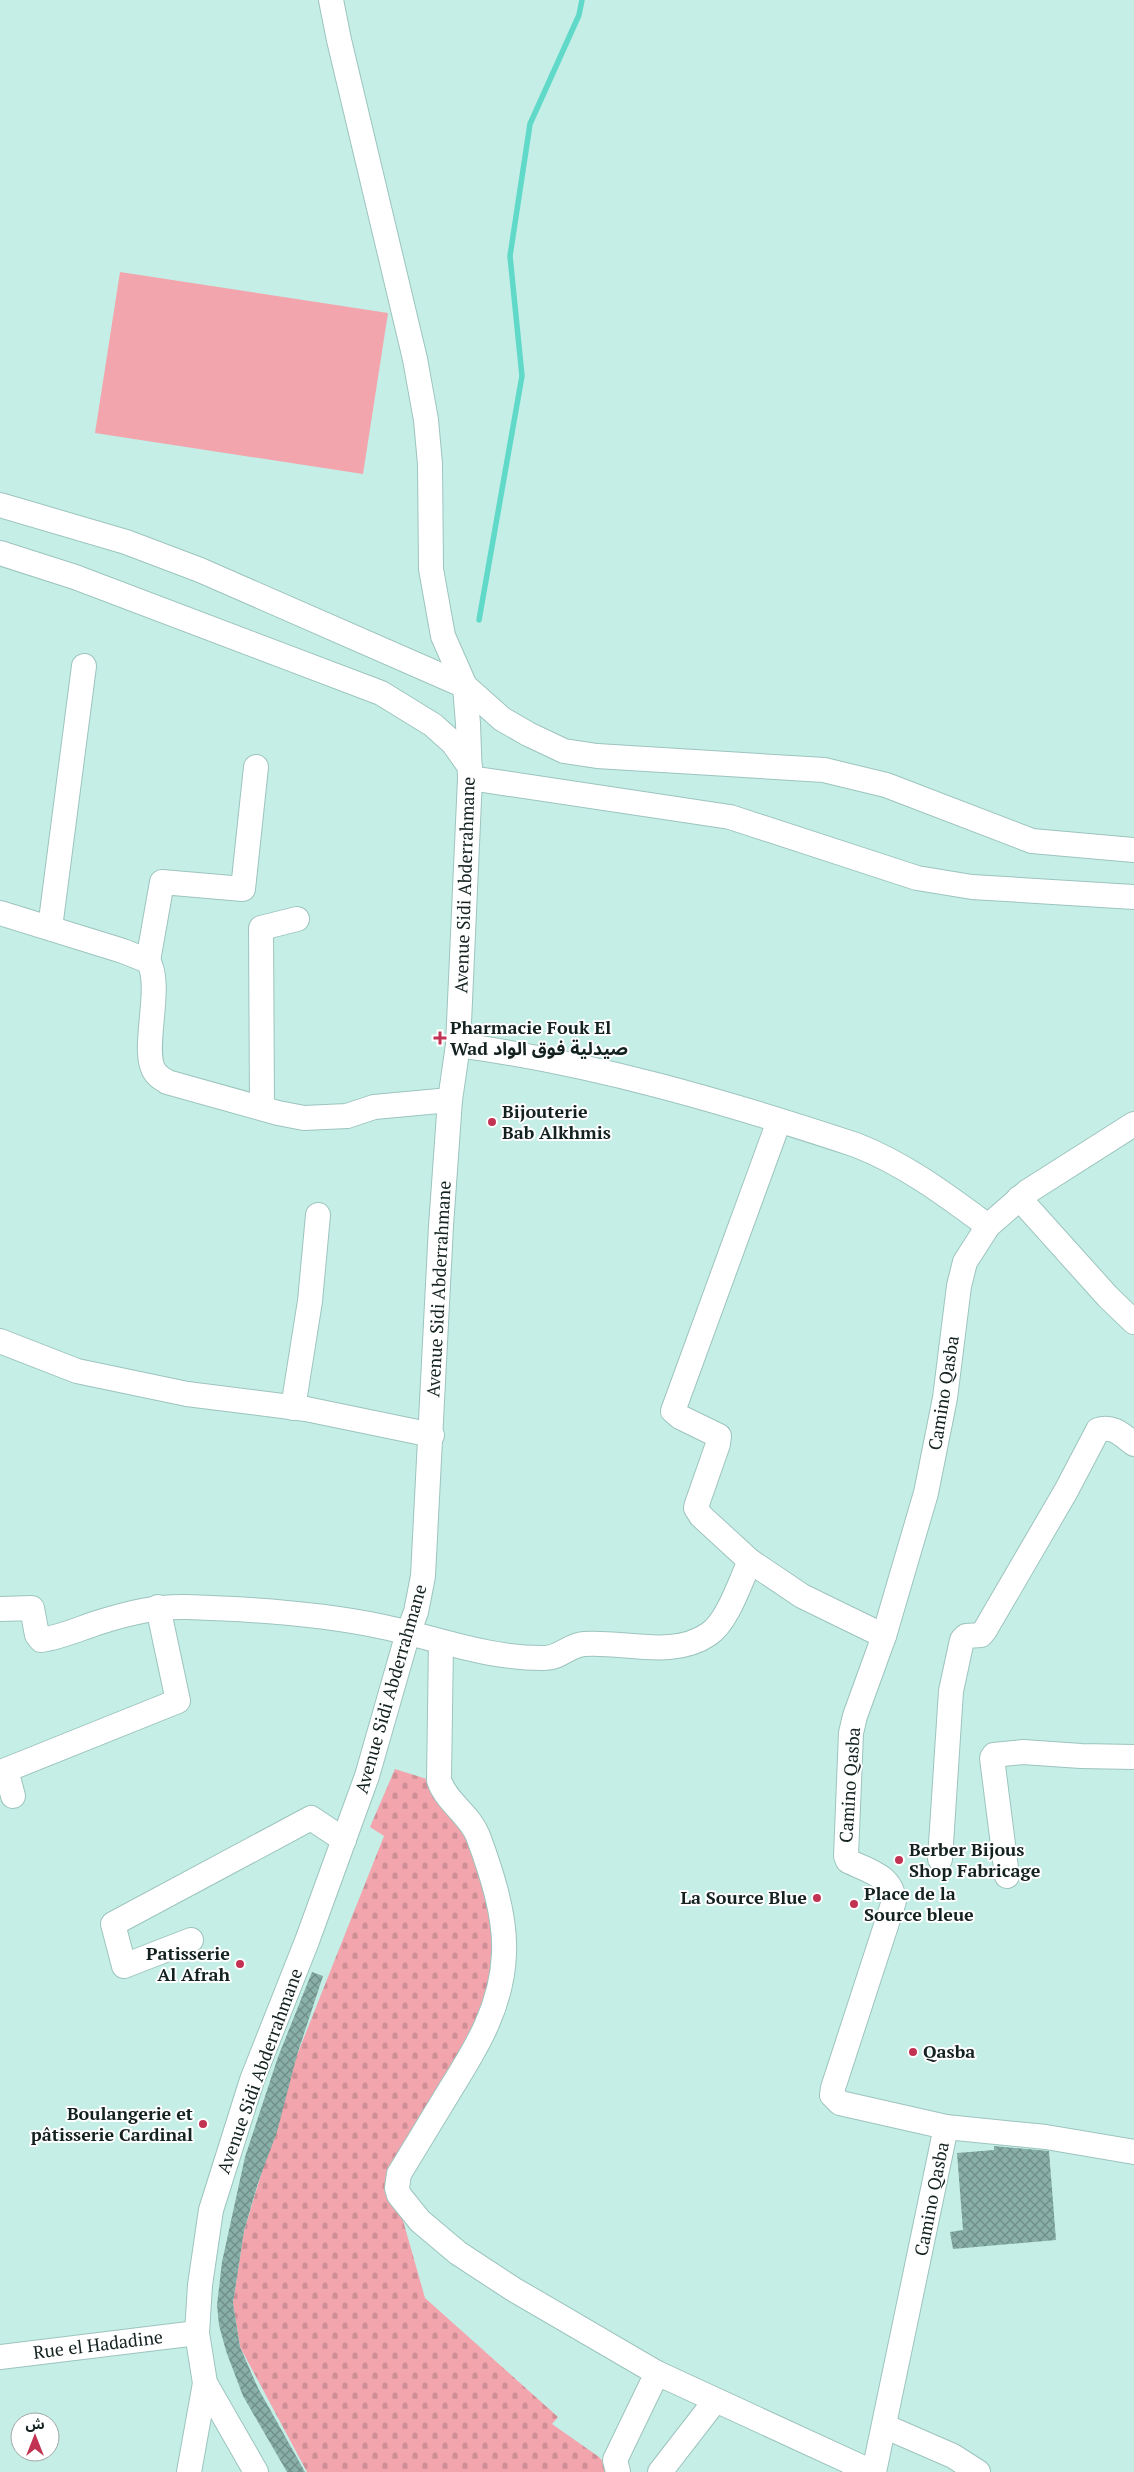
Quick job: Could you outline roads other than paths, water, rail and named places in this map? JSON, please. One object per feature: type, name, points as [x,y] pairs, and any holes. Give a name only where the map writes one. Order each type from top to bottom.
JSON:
[{"type":"street","points":[[332,0],[339,40],[415,359],[426,420],[430,464],[431,569],[443,636],[465,686]]},
{"type":"street","points":[[0,505],[126,542],[200,570],[465,686],[502,719],[564,751],[597,756],[824,770],[886,785],[1032,841],[1134,850]]},
{"type":"street","points":[[0,553],[75,577],[381,693],[433,725],[453,744],[470,773],[730,817],[917,878],[972,886],[1134,897]]},
{"type":"street","points":[[50,928],[84,666]]},
{"type":"street","name":"Avenue Sidi Abderrahmane","points":[[256,2472],[205,2382],[197,2333],[200,2285],[211,2210],[252,2080],[367,1776],[408,1633],[416,1612],[423,1576],[432,1435],[441,1226],[450,1100],[458,1045],[470,773],[465,686]]},
{"type":"street","points":[[256,767],[243,889],[162,882],[148,961],[153,975],[151,1059],[155,1073],[167,1082],[304,1118],[348,1116],[374,1107],[450,1100]]},
{"type":"street","points":[[0,913],[123,950],[148,961]]},
{"type":"street","points":[[262,1108],[261,928],[297,920]]},
{"type":"street","points":[[458,1045],[516,1053],[643,1082],[779,1121],[883,1156],[915,1174],[988,1226]]},
{"type":"street","points":[[779,1121],[673,1411],[680,1417],[719,1436],[718,1444],[699,1494],[696,1508],[701,1516],[750,1561],[802,1596],[884,1636]]},
{"type":"street","name":"Camino Qasba","points":[[873,2472],[946,2127],[840,2104],[832,2095],[832,2088],[894,1901],[893,1890],[889,1883],[883,1878],[848,1861],[845,1851],[851,1733],[855,1716],[884,1636],[913,1540],[936,1449],[959,1286],[965,1262],[988,1226],[1020,1198],[1134,1124]]},
{"type":"street","points":[[1020,1198],[1108,1297],[1134,1322]]},
{"type":"street","points":[[293,1408],[310,1301],[318,1215]]},
{"type":"street","points":[[0,1341],[77,1371],[187,1394],[293,1408],[432,1435]]},
{"type":"street","points":[[940,1859],[951,1691],[962,1640],[966,1636],[981,1635],[985,1630],[1066,1491],[1098,1430],[1108,1427],[1134,1444]]},
{"type":"street","points":[[0,1609],[32,1608],[37,1635],[41,1640],[158,1607],[256,1610],[356,1621],[506,1656],[544,1658],[559,1656],[583,1644],[666,1647],[684,1644],[707,1635],[719,1625],[750,1561]]},
{"type":"street","points":[[13,1796],[6,1770],[178,1701],[158,1607]]},
{"type":"street","points":[[441,1642],[438,1780],[444,1792],[477,1833],[503,1928],[505,1952],[503,1974],[492,2015],[480,2041],[398,2174],[397,2188],[403,2203],[420,2221],[458,2253],[513,2289],[657,2373],[873,2472]]},
{"type":"street","points":[[1007,1876],[992,1758],[994,1755],[1023,1752],[1134,1757]]},
{"type":"street","points":[[191,1940],[124,1966],[112,1924],[311,1818],[344,1840]]},
{"type":"street","points":[[946,2127],[1046,2137],[1134,2152]]},
{"type":"street","name":"Rue el Hadadine","points":[[0,2358],[197,2333]]},
{"type":"street","points":[[618,2472],[615,2460],[657,2373]]},
{"type":"street","points":[[189,2472],[205,2382]]},
{"type":"street","points":[[660,2472],[715,2401]]},
{"type":"street","points":[[884,2426],[953,2456],[978,2472]]},
{"type":"waterway","points":[[479,620],[522,376],[510,256],[530,124],[579,15],[582,0]]},
{"type":"place","name":"Pharmacie Fouk El Wad صيدلية فوق الواد","points":[[440,1038]]},
{"type":"place","name":"Bijouterie Bab Alkhmis","points":[[492,1122]]},
{"type":"place","name":"Berber Bijous Shop Fabricage","points":[[899,1860]]},
{"type":"place","name":"La Source Blue","points":[[817,1898]]},
{"type":"place","name":"Place de la Source bleue","points":[[854,1904]]},
{"type":"place","name":"Patisserie Al Afrah","points":[[240,1964]]},
{"type":"place","name":"Qasba","points":[[913,2052]]},
{"type":"place","name":"Boulangerie et pâtisserie Cardinal","points":[[203,2124]]}]
